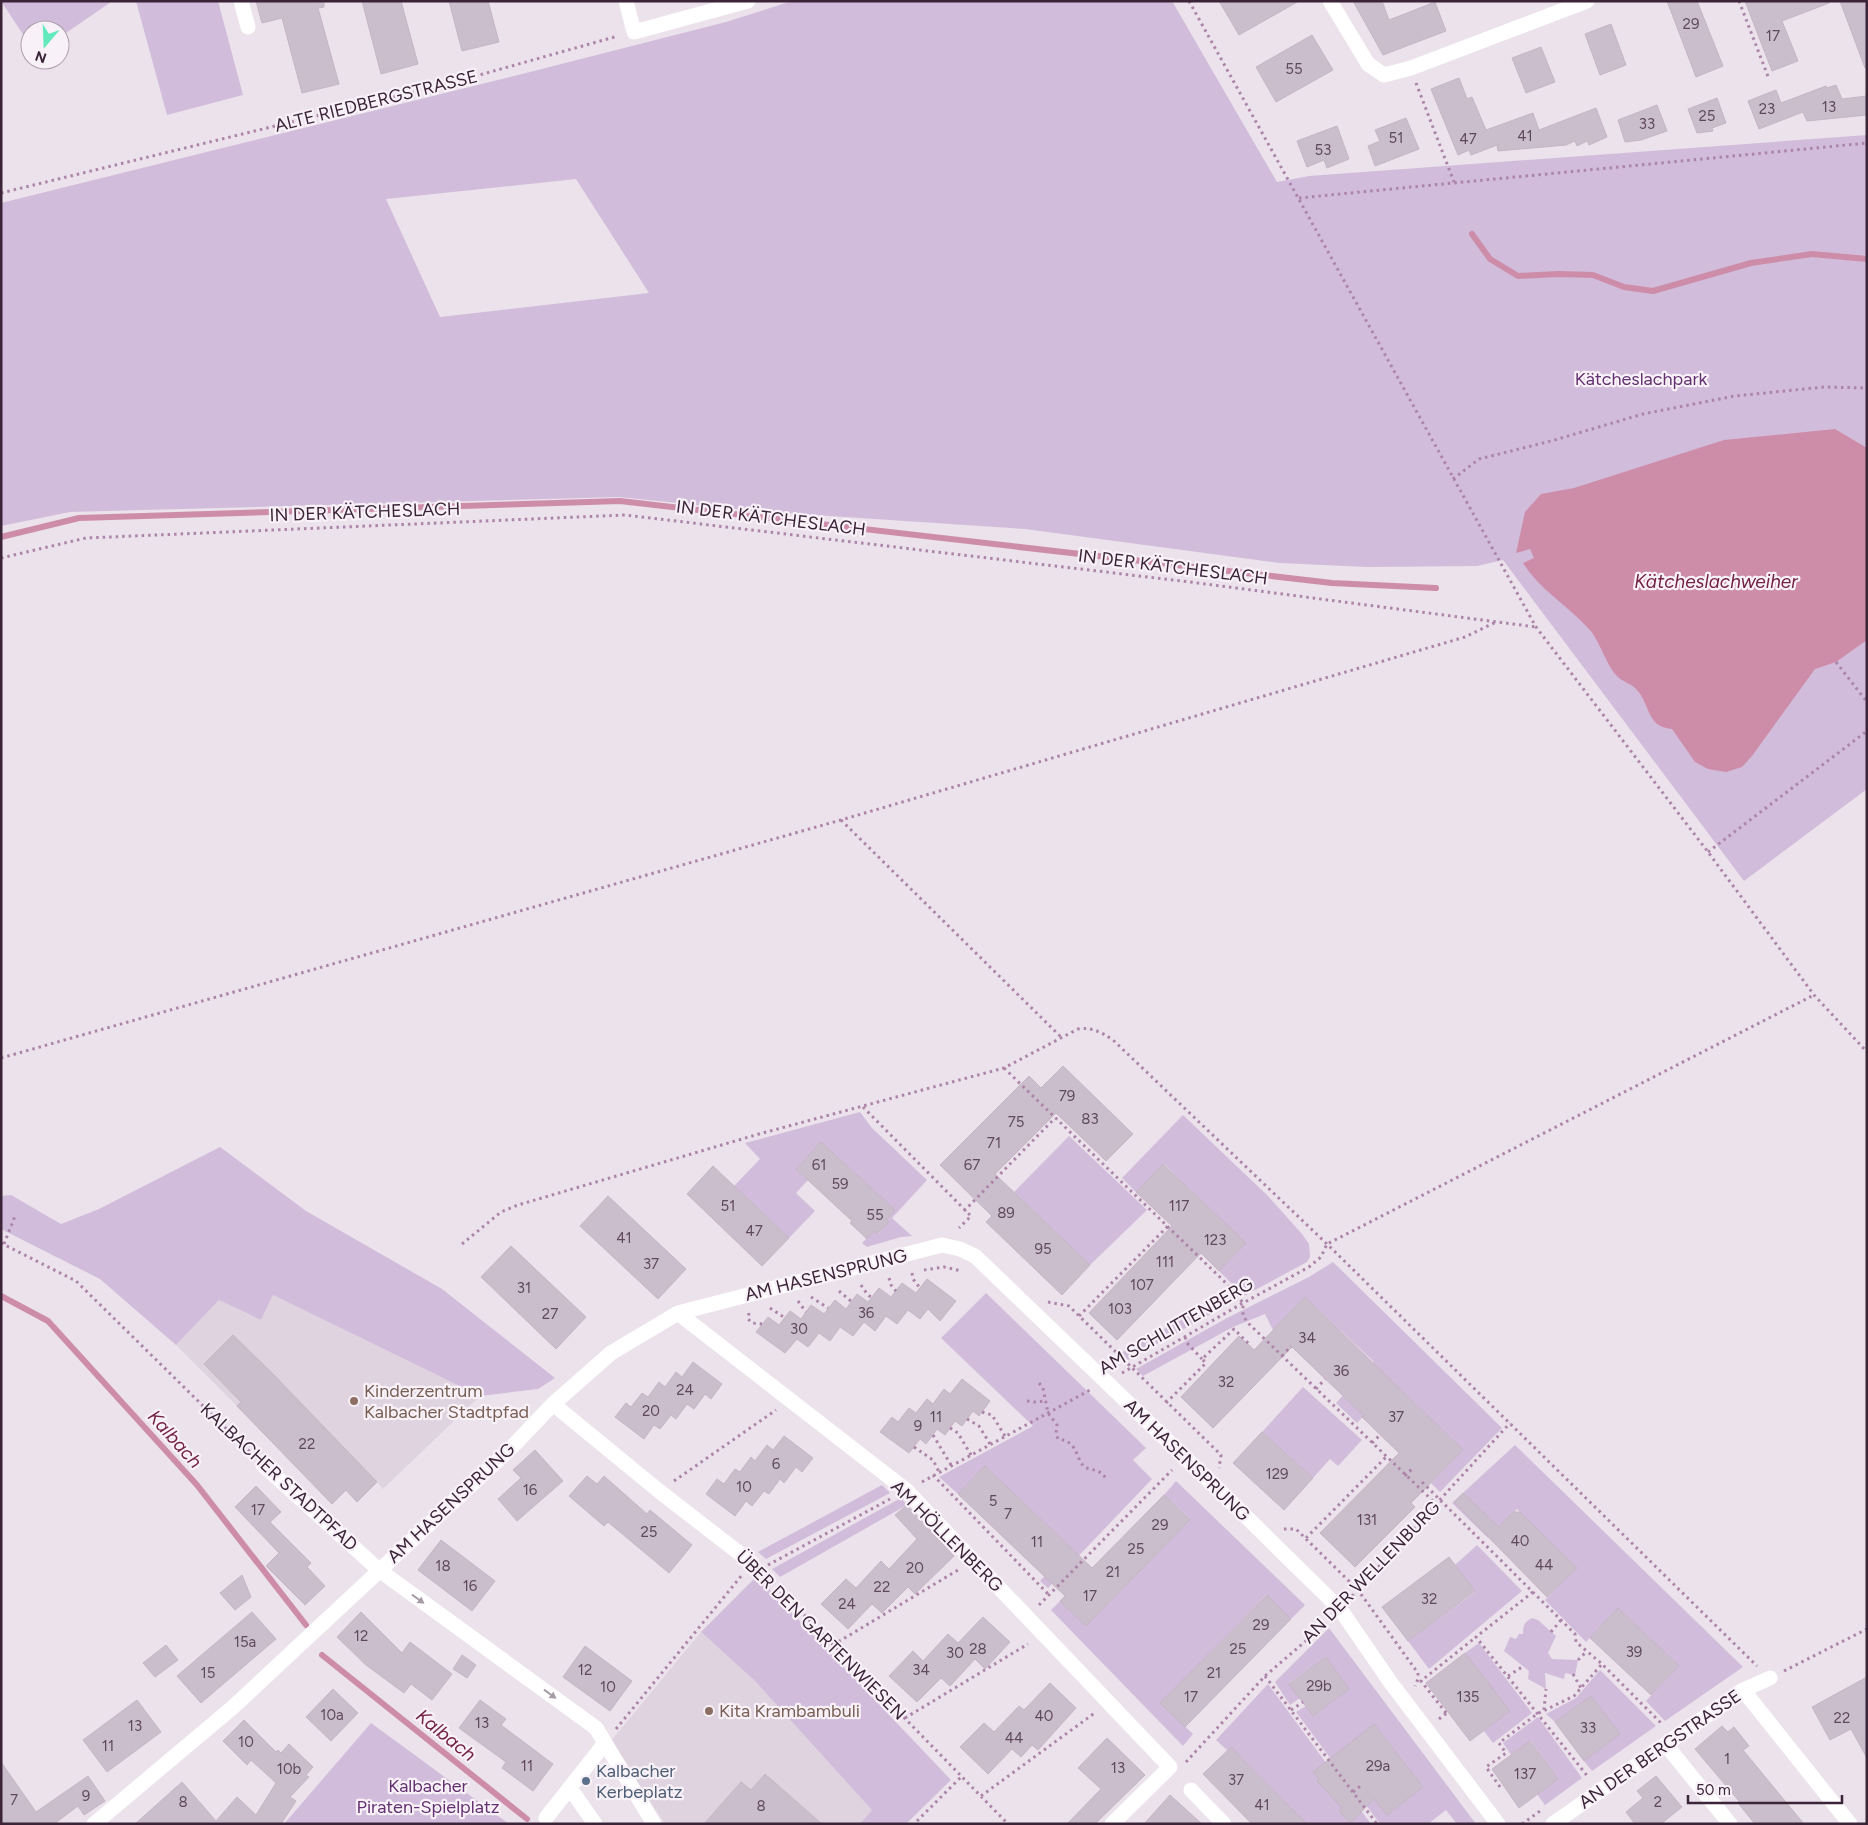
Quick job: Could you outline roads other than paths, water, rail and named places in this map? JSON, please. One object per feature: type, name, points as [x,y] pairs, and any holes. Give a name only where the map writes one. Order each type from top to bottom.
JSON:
[{"type":"street","points":[[241,1],[248,27]]},
{"type":"street","points":[[626,1],[634,32],[748,1]]},
{"type":"street","points":[[1330,1],[1368,64],[1384,76],[1411,68],[1587,1]]},
{"type":"street","name":"AM HASENSPRUNG","points":[[94,1824],[232,1708],[511,1448],[553,1404],[611,1352],[678,1313],[942,1245],[960,1249],[975,1256],[1340,1609],[1391,1683],[1498,1824]]},
{"type":"street","name":"AM HÖLLENBERG","points":[[678,1313],[906,1490],[1170,1767],[1112,1824]]},
{"type":"street","name":"ÜBER DEN GARTENWIESEN","points":[[553,1404],[659,1491],[752,1563]]},
{"type":"street","name":"KALBACHER STADTPFAD","points":[[263,1465],[379,1570],[596,1728],[654,1824]]},
{"type":"street","name":"AN DER BERGSTRASSE","points":[[1553,1824],[1743,1690],[1770,1678]]},
{"type":"street","points":[[1743,1690],[1850,1824]]},
{"type":"street","points":[[546,1818],[605,1743]]},
{"type":"street","points":[[1666,1745],[1730,1824]]},
{"type":"street","points":[[570,1788],[595,1824]]},
{"type":"street","points":[[1191,1790],[1224,1824]]},
{"type":"water","name":"Kätcheslachweiher","points":[[1835,429],[1867,448],[1867,640],[1836,662],[1815,669],[1742,767],[1726,772],[1708,769],[1695,762],[1672,729],[1657,724],[1639,693],[1614,672],[1588,628],[1537,581],[1523,563],[1534,558],[1530,549],[1516,553],[1525,512],[1541,494],[1574,488],[1724,440]]},
{"type":"waterway","points":[[1472,234],[1490,259],[1518,276],[1593,275],[1624,287],[1653,291],[1751,263],[1812,254],[1867,259]]},
{"type":"waterway","points":[[1,537],[79,518],[620,501],[1332,583],[1436,588]]},
{"type":"waterway","name":"Kalbach","points":[[1,1296],[48,1321],[197,1485],[306,1625]]},
{"type":"waterway","name":"Kalbach","points":[[322,1655],[527,1819]]},
{"type":"place","name":"Kinderzentrum Kalbacher Stadtpfad","points":[[354,1401]]},
{"type":"place","name":"Kita Krambambuli","points":[[709,1711]]},
{"type":"place","name":"Kalbacher Kerbeplatz","points":[[586,1781]]},
{"type":"park label","name":"Kätcheslachpark","points":[[1641,379]]},
{"type":"park label","name":"Kalbacher Piraten-Spielplatz","points":[[428,1796]]}]
